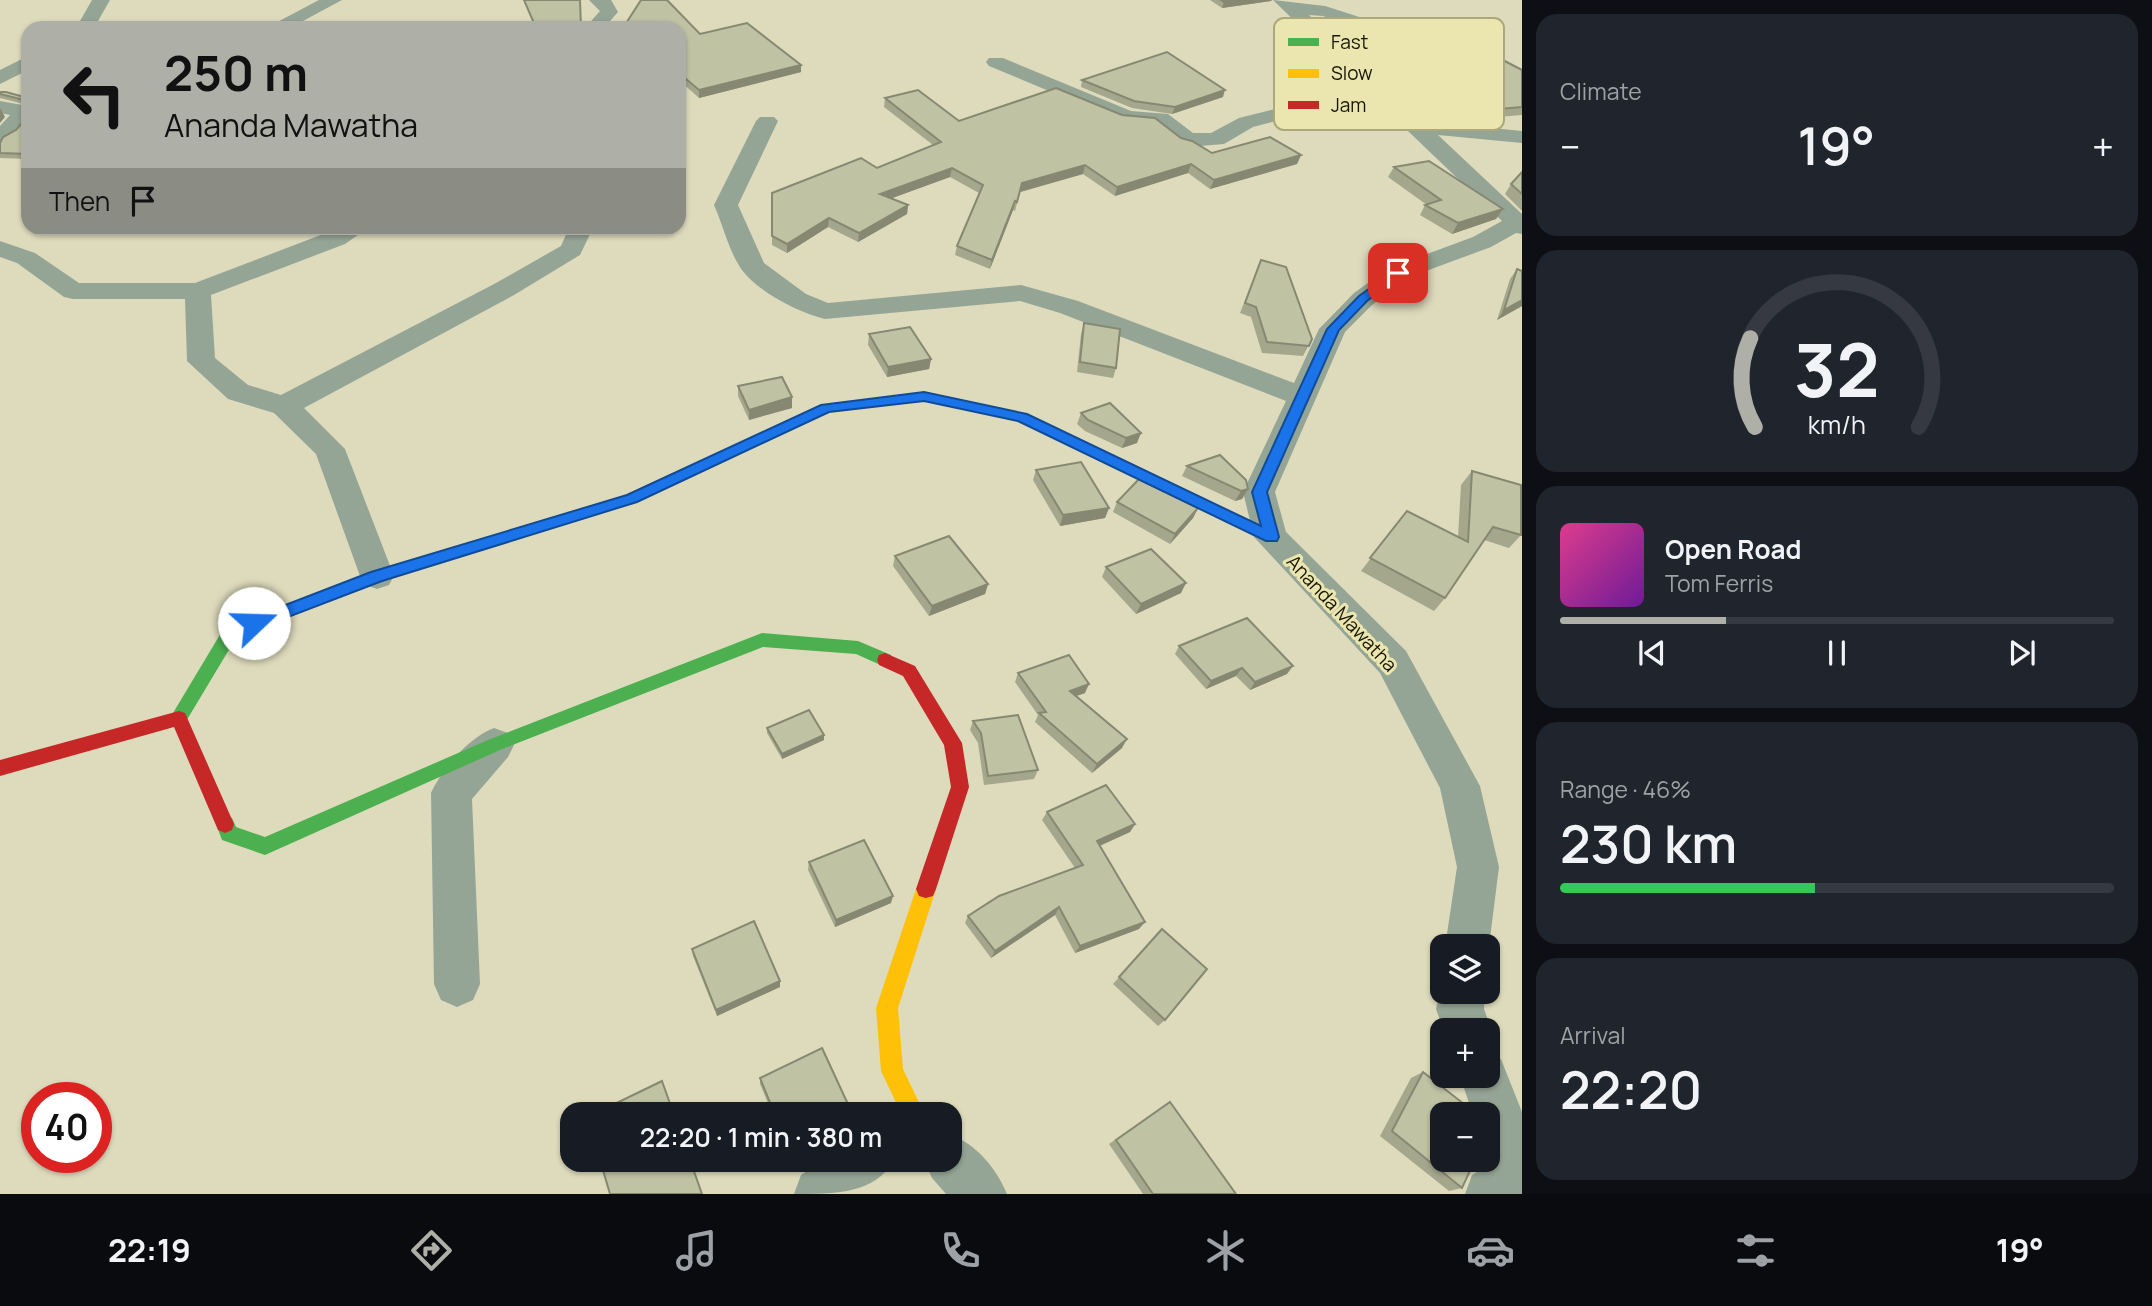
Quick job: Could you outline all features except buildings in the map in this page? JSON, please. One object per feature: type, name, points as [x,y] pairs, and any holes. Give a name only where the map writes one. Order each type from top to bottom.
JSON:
[{"type":"street","points":[[290,21],[333,0]]},
{"type":"street","points":[[598,0],[608,6],[608,12],[600,21]]},
{"type":"street","points":[[91,21],[107,1]]},
{"type":"street","points":[[1287,4],[1346,18]]},
{"type":"street","points":[[1287,4],[1302,18]]},
{"type":"street","points":[[996,62],[1128,117],[1161,118],[1188,140],[1216,139],[1246,122],[1274,115]]},
{"type":"street","points":[[0,78],[21,66]]},
{"type":"street","points":[[0,107],[21,110]]},
{"type":"street","points":[[0,135],[14,127],[21,116]]},
{"type":"street","points":[[767,121],[726,205],[753,267],[797,299],[825,311],[1021,293],[1069,307],[1304,397]]},
{"type":"street","points":[[1419,130],[1519,225]]},
{"type":"street","points":[[1448,130],[1522,137]]},
{"type":"street","name":"Ananda Mawatha","points":[[1470,934],[1478,867],[1460,786],[1393,662],[1271,537],[1259,492],[1333,329],[1363,299],[1398,273],[1482,242],[1519,225]]},
{"type":"street","points":[[0,248],[26,258],[73,290],[198,291],[343,235]]},
{"type":"street","points":[[284,406],[505,289],[571,250],[578,235]]},
{"type":"street","points":[[198,291],[201,361],[238,392],[284,406],[330,449],[377,576]]},
{"type":"street","points":[[0,768],[179,718],[230,633],[377,576],[632,498],[826,408],[924,396],[1022,418],[1271,537]]},
{"type":"street","points":[[179,718],[229,834],[265,846],[494,745],[762,640],[858,648],[909,671],[953,743],[960,787],[887,1007],[892,1071],[908,1102]]},
{"type":"street","points":[[457,984],[451,793],[494,745]]},
{"type":"street","points":[[1487,1088],[1511,1184]]},
{"type":"street","points":[[820,1194],[851,1172]]},
{"type":"street","points":[[961,1172],[981,1194]]},
{"type":"traffic: fast","points":[[1047,430],[1271,537]]},
{"type":"traffic: fast","points":[[179,718],[230,633],[377,576],[632,498]]},
{"type":"traffic: fast","points":[[225,824],[229,834],[265,846],[494,745],[762,640],[858,648],[885,660]]},
{"type":"traffic: slow","points":[[632,498],[826,408],[924,396],[1022,418],[1047,430]]},
{"type":"traffic: slow","points":[[908,1102],[892,1071],[887,1008],[926,889]]},
{"type":"traffic: jam","points":[[885,660],[909,671],[953,743],[960,787],[926,889]]},
{"type":"traffic: jam","points":[[0,768],[179,718],[225,824]]},
{"type":"route","points":[[254,623],[377,576],[632,498],[826,408],[924,396],[1022,418],[1271,537],[1259,492],[1333,329],[1363,299],[1398,273]]}]
